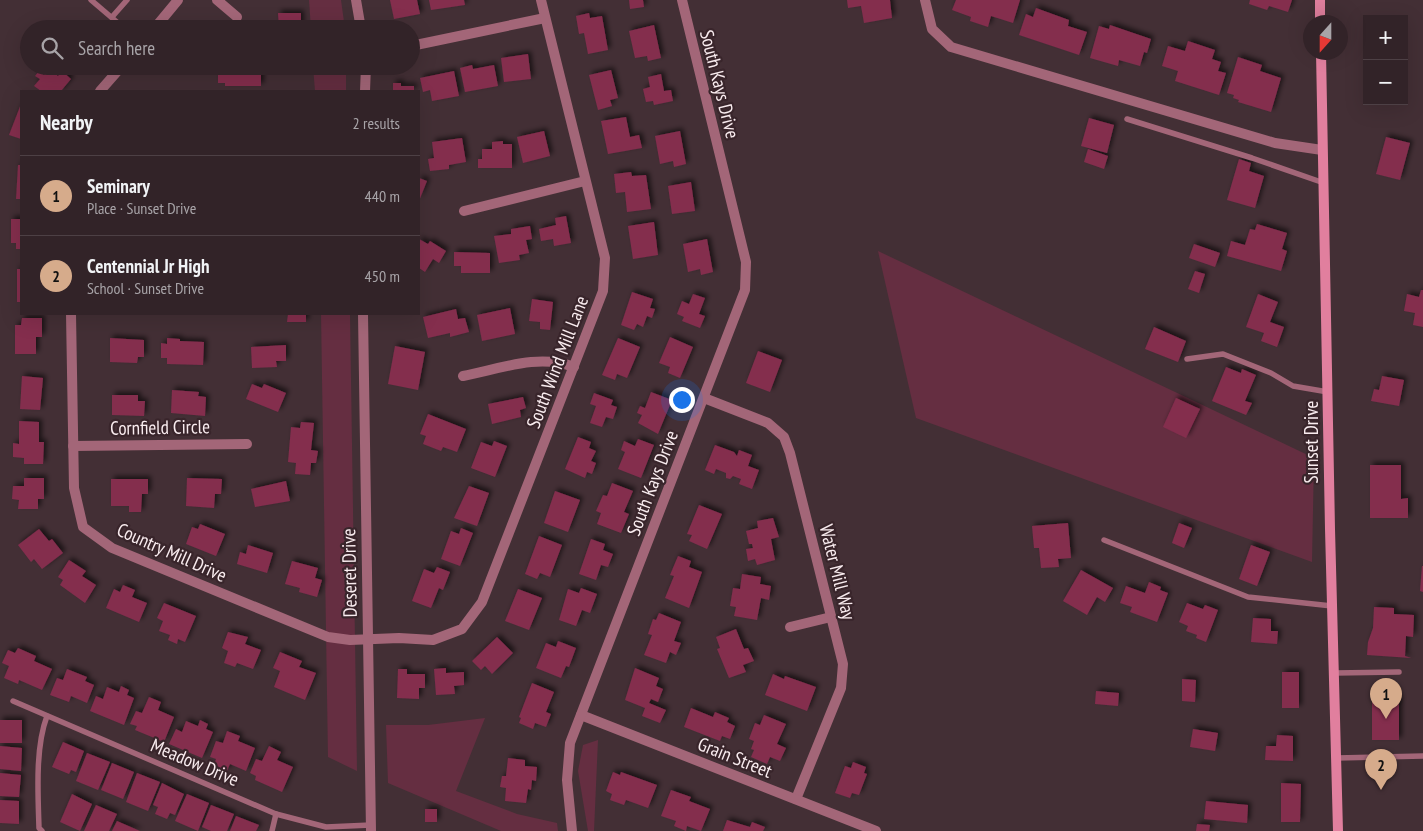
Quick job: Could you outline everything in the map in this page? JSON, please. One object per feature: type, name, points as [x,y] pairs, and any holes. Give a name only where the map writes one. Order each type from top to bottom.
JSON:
[{"type":"main road","points":[[1320,0],[1320,15]]},
{"type":"main road","name":"Sunset Drive","points":[[1321,60],[1338,831]]},
{"type":"street","points":[[161,20],[178,0]]},
{"type":"street","points":[[216,0],[236,17]]},
{"type":"street","points":[[356,0],[359,20]]},
{"type":"street","name":"South Wind Mill Lane","points":[[367,639],[433,640],[462,629],[482,602],[603,291],[605,258],[541,0]]},
{"type":"street","name":"South Kays Drive","points":[[572,831],[567,780],[570,743],[745,290],[746,262],[682,0]]},
{"type":"street","points":[[925,0],[932,29],[951,47],[1275,143],[1322,150]]},
{"type":"street","points":[[420,44],[545,18]]},
{"type":"street","points":[[101,90],[114,75]]},
{"type":"street","points":[[365,90],[366,75]]},
{"type":"street","points":[[464,210],[585,181]]},
{"type":"street","name":"Country Mill Drive","points":[[71,315],[74,488],[82,527],[112,548],[328,637],[350,640],[367,639]]},
{"type":"street","name":"Deseret Drive","points":[[363,315],[371,828]]},
{"type":"street","points":[[463,376],[539,361],[560,362],[574,367]]},
{"type":"street","name":"Water Mill Way","points":[[704,398],[768,423],[784,437],[790,453],[843,664],[841,688],[796,800]]},
{"type":"street","name":"Cornfield Circle","points":[[74,446],[247,444]]},
{"type":"street","points":[[790,627],[831,617]]},
{"type":"street","name":"Grain Street","points":[[581,715],[876,831]]},
{"type":"lane","points":[[91,0],[115,20]]},
{"type":"lane","points":[[112,17],[127,0]]},
{"type":"lane","points":[[1127,119],[1252,158],[1324,183]]},
{"type":"lane","points":[[1187,359],[1223,354],[1270,373],[1293,386],[1328,392]]},
{"type":"lane","points":[[1104,540],[1248,597],[1332,606]]},
{"type":"lane","points":[[1335,673],[1399,672]]},
{"type":"lane","name":"Meadow Drive","points":[[13,701],[276,814],[326,827],[371,828]]},
{"type":"lane","points":[[42,831],[39,828],[38,791],[43,726],[47,716]]},
{"type":"lane","points":[[1337,758],[1423,756]]},
{"type":"lane","points":[[272,831],[276,814]]},
{"type":"shaded area","points":[[309,0],[341,0],[344,20],[310,20]]},
{"type":"shaded area","points":[[314,75],[346,75],[346,90],[315,90]]},
{"type":"shaded area","points":[[878,251],[1314,458],[1312,562],[916,418]]},
{"type":"shaded area","points":[[321,315],[350,315],[357,771],[328,757]]},
{"type":"shaded area","points":[[485,718],[456,791],[517,814],[557,823],[558,831],[501,831],[388,783],[386,725],[428,725]]},
{"type":"shaded area","points":[[598,740],[594,831],[588,831],[578,771],[583,745]]},
{"type":"building","points":[[390,0],[417,0],[420,14],[394,19]]},
{"type":"building","points":[[429,0],[464,0],[465,5],[431,10]]},
{"type":"building","points":[[629,0],[643,0],[644,7],[630,9]]},
{"type":"building","points":[[847,0],[890,0],[892,18],[864,23],[861,6],[848,8]]},
{"type":"building","points":[[956,0],[1020,0],[1013,23],[991,16],[988,27],[970,21],[971,17],[952,10]]},
{"type":"building","points":[[1250,0],[1292,0],[1288,12],[1269,6],[1267,10],[1249,4]]},
{"type":"building","points":[[1036,8],[1069,20],[1068,26],[1087,32],[1079,55],[1019,35],[1026,14],[1033,17]]},
{"type":"building","points":[[278,13],[301,13],[301,20],[278,20]]},
{"type":"building","points":[[589,13],[590,18],[602,16],[608,50],[588,54],[584,33],[579,34],[576,16]]},
{"type":"building","points":[[654,25],[661,58],[648,61],[647,56],[635,58],[629,31]]},
{"type":"building","points":[[1110,25],[1151,39],[1147,53],[1144,52],[1140,66],[1119,60],[1118,66],[1090,58],[1099,26],[1109,29]]},
{"type":"building","points":[[1188,41],[1215,50],[1212,59],[1221,62],[1218,71],[1226,73],[1219,95],[1175,81],[1178,71],[1162,66],[1168,46],[1185,51]]},
{"type":"building","points":[[528,54],[531,79],[504,82],[501,58]]},
{"type":"building","points":[[1238,57],[1262,65],[1260,71],[1281,78],[1271,112],[1238,102],[1239,100],[1233,98],[1234,95],[1227,93]]},
{"type":"building","points":[[472,65],[473,69],[494,65],[498,86],[465,92],[460,68]]},
{"type":"building","points":[[611,70],[618,98],[610,100],[612,106],[598,110],[589,75]]},
{"type":"building","points":[[454,71],[459,96],[432,101],[430,90],[423,92],[420,78]]},
{"type":"building","points":[[661,74],[664,91],[671,90],[673,101],[654,105],[653,101],[646,102],[643,89],[650,87],[648,77]]},
{"type":"building","points":[[66,75],[71,79],[62,90],[40,90],[34,86],[40,79],[35,76]]},
{"type":"building","points":[[218,75],[261,75],[261,86],[225,86],[225,83],[218,83]]},
{"type":"building","points":[[393,83],[401,83],[401,86],[414,86],[414,90],[393,90]]},
{"type":"building","points":[[20,107],[20,139],[9,135]]},
{"type":"building","points":[[626,117],[630,137],[639,135],[642,148],[608,154],[601,121]]},
{"type":"building","points":[[1089,118],[1114,125],[1107,153],[1081,146]]},
{"type":"building","points":[[544,131],[550,156],[523,163],[517,137]]},
{"type":"building","points":[[680,131],[686,164],[674,167],[673,161],[660,164],[655,136]]},
{"type":"building","points":[[1386,137],[1410,143],[1400,180],[1376,174]]},
{"type":"building","points":[[462,138],[466,162],[449,165],[449,169],[430,171],[428,159],[434,158],[432,142]]},
{"type":"building","points":[[503,141],[503,144],[512,144],[512,168],[478,168],[478,159],[482,159],[482,149],[492,149],[492,142]]},
{"type":"building","points":[[1088,149],[1108,156],[1104,169],[1084,162]]},
{"type":"building","points":[[1239,159],[1251,163],[1249,171],[1264,176],[1255,208],[1227,200]]},
{"type":"building","points":[[18,165],[20,165],[20,199],[16,199]]},
{"type":"building","points":[[631,172],[632,176],[646,175],[651,209],[627,212],[625,192],[616,193],[614,174]]},
{"type":"building","points":[[420,178],[427,181],[420,198]]},
{"type":"building","points":[[691,182],[695,211],[672,214],[668,186]]},
{"type":"building","points":[[566,216],[571,243],[554,246],[553,239],[541,241],[539,229],[556,225],[555,218]]},
{"type":"building","points":[[11,219],[20,219],[20,249],[16,249],[16,243],[11,243]]},
{"type":"building","points":[[654,222],[658,255],[633,259],[628,226]]},
{"type":"building","points":[[1257,224],[1287,233],[1282,249],[1287,251],[1281,271],[1227,256],[1231,241],[1245,245],[1250,229],[1255,230]]},
{"type":"building","points":[[530,226],[532,239],[526,240],[529,253],[519,255],[520,260],[499,263],[494,236],[511,234],[511,229]]},
{"type":"building","points":[[707,239],[713,272],[701,275],[700,269],[688,272],[683,244]]},
{"type":"building","points":[[420,240],[428,244],[430,241],[446,251],[439,263],[433,259],[425,272],[420,269]]},
{"type":"building","points":[[1194,244],[1220,253],[1215,267],[1189,258]]},
{"type":"building","points":[[454,252],[490,253],[490,273],[461,273],[461,266],[454,266]]},
{"type":"building","points":[[17,269],[20,269],[20,302],[17,302]]},
{"type":"building","points":[[1195,271],[1205,274],[1199,293],[1188,289]]},
{"type":"building","points":[[1421,290],[1423,290],[1423,327],[1413,325],[1415,313],[1404,311],[1407,294],[1419,297]]},
{"type":"building","points":[[632,292],[653,299],[650,308],[655,309],[652,318],[647,316],[643,327],[637,324],[634,330],[621,325]]},
{"type":"building","points":[[693,294],[705,298],[699,314],[705,316],[700,328],[682,321],[684,317],[677,314],[682,301],[689,304]]},
{"type":"building","points":[[1258,294],[1278,302],[1270,322],[1284,327],[1277,347],[1261,341],[1264,333],[1246,327]]},
{"type":"building","points":[[532,299],[553,302],[550,330],[540,329],[540,322],[529,321]]},
{"type":"building","points":[[510,308],[515,334],[482,341],[477,315]]},
{"type":"building","points":[[456,309],[458,319],[465,318],[469,332],[450,337],[450,333],[428,338],[423,317]]},
{"type":"building","points":[[288,315],[306,315],[306,322],[287,322]]},
{"type":"building","points":[[22,318],[42,318],[42,337],[36,337],[36,354],[15,354],[15,325],[21,325]]},
{"type":"building","points":[[1154,327],[1186,341],[1178,362],[1145,349]]},
{"type":"building","points":[[670,337],[693,347],[680,378],[668,373],[670,367],[659,363]]},
{"type":"building","points":[[110,338],[144,340],[144,357],[138,357],[137,363],[110,362]]},
{"type":"building","points":[[167,338],[180,339],[180,341],[204,342],[203,365],[167,364],[167,358],[161,358],[161,343],[167,344]]},
{"type":"building","points":[[618,338],[640,347],[627,378],[617,374],[615,380],[602,375]]},
{"type":"building","points":[[286,345],[286,361],[276,361],[277,367],[252,368],[251,347]]},
{"type":"building","points":[[395,346],[425,352],[418,390],[388,384]]},
{"type":"building","points":[[758,351],[782,360],[770,392],[746,383]]},
{"type":"building","points":[[1226,367],[1241,373],[1242,369],[1256,375],[1245,401],[1252,403],[1246,415],[1212,401]]},
{"type":"building","points":[[22,376],[43,378],[40,410],[20,409]]},
{"type":"building","points":[[1382,376],[1404,380],[1399,406],[1371,401],[1374,389],[1379,390]]},
{"type":"building","points":[[252,384],[262,388],[264,384],[286,393],[278,412],[246,399]]},
{"type":"building","points":[[172,390],[199,392],[198,396],[206,397],[205,416],[171,413]]},
{"type":"building","points":[[651,392],[672,400],[658,434],[638,423],[642,415],[637,413],[640,406],[645,408]]},
{"type":"building","points":[[594,393],[613,400],[611,405],[617,407],[613,419],[606,417],[602,427],[590,423],[596,406],[590,404]]},
{"type":"building","points":[[112,395],[138,395],[138,401],[145,401],[144,416],[112,415]]},
{"type":"building","points":[[523,397],[526,408],[520,410],[521,417],[492,424],[488,404]]},
{"type":"building","points":[[1176,398],[1200,409],[1186,438],[1163,427]]},
{"type":"building","points":[[428,414],[466,429],[457,452],[443,447],[441,451],[423,444],[426,436],[420,434]]},
{"type":"building","points":[[19,421],[39,422],[39,442],[44,442],[43,464],[24,464],[24,458],[13,457],[13,443],[19,444]]},
{"type":"building","points":[[301,422],[314,423],[311,450],[318,451],[316,463],[311,463],[310,475],[295,474],[296,463],[288,462],[291,427],[300,428]]},
{"type":"building","points":[[578,437],[591,442],[589,448],[596,451],[591,461],[596,463],[592,474],[587,472],[585,478],[565,469]]},
{"type":"building","points":[[638,439],[654,445],[641,478],[618,469],[625,452],[621,450],[624,441],[635,446]]},
{"type":"building","points":[[494,441],[507,446],[495,477],[471,468],[481,442],[492,446]]},
{"type":"building","points":[[715,445],[734,452],[737,456],[739,450],[752,455],[748,466],[759,470],[752,489],[739,484],[741,479],[733,476],[730,479],[726,478],[726,473],[716,469],[714,474],[705,470]]},
{"type":"building","points":[[1370,465],[1401,465],[1401,499],[1408,498],[1408,518],[1370,518]]},
{"type":"building","points":[[24,478],[44,478],[44,499],[38,499],[38,509],[18,509],[19,500],[12,499],[13,486],[24,486]]},
{"type":"building","points":[[187,478],[222,479],[221,494],[215,494],[214,508],[186,506]]},
{"type":"building","points":[[111,479],[148,479],[148,494],[142,494],[141,512],[129,512],[129,506],[111,506]]},
{"type":"building","points":[[286,481],[290,501],[255,507],[251,489]]},
{"type":"building","points":[[612,483],[633,491],[624,512],[629,514],[621,533],[597,524],[601,513],[596,511],[603,495],[607,496]]},
{"type":"building","points":[[469,486],[489,493],[477,526],[454,518]]},
{"type":"building","points":[[555,491],[580,500],[568,532],[544,523]]},
{"type":"building","points":[[699,505],[722,514],[707,549],[689,541],[692,535],[687,534]]},
{"type":"building","points":[[773,518],[779,537],[771,539],[775,560],[757,565],[755,559],[748,561],[746,549],[753,548],[752,544],[749,544],[746,531],[758,528],[757,521]]},
{"type":"building","points":[[1068,523],[1071,558],[1058,559],[1059,567],[1041,568],[1039,548],[1034,548],[1032,526]]},
{"type":"building","points":[[1179,523],[1192,528],[1184,548],[1172,543]]},
{"type":"building","points":[[200,524],[225,534],[216,556],[186,544],[192,527],[198,529]]},
{"type":"building","points":[[461,528],[473,533],[460,566],[441,559],[451,531],[459,534]]},
{"type":"building","points":[[39,529],[49,541],[52,539],[63,553],[42,569],[34,559],[31,562],[18,545]]},
{"type":"building","points":[[539,536],[562,545],[550,577],[540,573],[537,579],[525,574]]},
{"type":"building","points":[[591,539],[605,544],[603,550],[613,554],[608,567],[601,565],[596,580],[579,574]]},
{"type":"building","points":[[248,545],[273,553],[267,573],[237,564],[240,552],[246,554]]},
{"type":"building","points":[[1251,545],[1270,552],[1257,586],[1239,579]]},
{"type":"building","points":[[678,556],[691,561],[689,567],[702,572],[689,608],[665,598],[674,576],[670,575]]},
{"type":"building","points":[[69,560],[86,571],[82,576],[96,585],[85,603],[60,585],[63,580],[58,577]]},
{"type":"building","points":[[292,561],[318,568],[315,578],[322,580],[317,597],[299,592],[300,588],[285,584]]},
{"type":"building","points":[[1423,566],[1423,592],[1420,591]]},
{"type":"building","points":[[437,567],[450,572],[443,590],[439,588],[431,608],[412,601],[424,569],[434,573]]},
{"type":"building","points":[[1081,570],[1113,588],[1105,602],[1097,597],[1087,615],[1063,601]]},
{"type":"building","points":[[742,574],[761,577],[760,584],[771,586],[769,600],[761,598],[757,620],[734,616],[736,607],[730,606],[733,588],[740,589]]},
{"type":"building","points":[[1149,582],[1161,587],[1160,590],[1168,593],[1157,622],[1130,612],[1132,607],[1120,603],[1126,586],[1145,593]]},
{"type":"building","points":[[123,585],[135,590],[132,597],[147,603],[139,622],[106,608],[114,589],[120,592]]},
{"type":"building","points":[[581,588],[597,594],[590,613],[582,610],[576,626],[559,620],[568,589],[579,593]]},
{"type":"building","points":[[518,589],[542,598],[529,630],[505,621]]},
{"type":"building","points":[[164,603],[196,616],[185,642],[178,639],[177,644],[168,640],[170,635],[159,631],[163,621],[157,618]]},
{"type":"building","points":[[1187,603],[1203,609],[1205,605],[1218,610],[1206,642],[1196,638],[1197,635],[1186,631],[1188,626],[1179,622]]},
{"type":"building","points":[[1374,607],[1394,608],[1394,614],[1414,615],[1413,637],[1406,636],[1405,656],[1411,658],[1367,655],[1368,642],[1373,628]]},
{"type":"building","points":[[659,613],[681,622],[674,641],[681,643],[676,655],[670,652],[666,663],[644,655],[652,635],[648,634],[653,619],[656,620]]},
{"type":"building","points":[[1253,618],[1271,619],[1271,631],[1278,631],[1277,644],[1251,642]]},
{"type":"building","points":[[736,629],[744,649],[748,648],[754,661],[743,665],[746,672],[729,678],[717,649],[720,648],[716,637]]},
{"type":"building","points":[[228,632],[248,637],[245,644],[261,650],[253,669],[237,663],[235,667],[224,663],[228,651],[222,648]]},
{"type":"building","points":[[497,637],[513,653],[492,674],[485,666],[481,670],[472,661]]},
{"type":"building","points":[[558,641],[576,648],[569,667],[566,666],[561,678],[536,668],[546,643],[556,647]]},
{"type":"building","points":[[18,648],[36,656],[34,661],[52,669],[42,690],[19,680],[18,684],[4,678],[9,666],[2,663],[8,650],[15,653]]},
{"type":"building","points":[[280,652],[302,661],[299,667],[316,673],[305,700],[274,687],[280,671],[273,668]]},
{"type":"building","points":[[446,668],[446,673],[464,672],[464,685],[454,686],[455,694],[436,695],[434,669]]},
{"type":"building","points":[[635,668],[659,678],[656,686],[663,689],[658,702],[651,699],[649,703],[666,710],[660,723],[642,716],[645,708],[625,700]]},
{"type":"building","points":[[67,669],[87,677],[85,681],[94,685],[87,703],[71,696],[69,702],[50,695],[57,678],[63,680]]},
{"type":"building","points":[[398,669],[407,669],[407,674],[425,674],[425,688],[419,688],[419,699],[397,698]]},
{"type":"building","points":[[1282,672],[1299,672],[1299,708],[1282,708]]},
{"type":"building","points":[[773,674],[784,679],[785,676],[816,687],[807,711],[765,695]]},
{"type":"building","points":[[1182,679],[1196,680],[1195,702],[1182,701]]},
{"type":"building","points":[[532,683],[554,692],[546,712],[551,714],[546,727],[535,723],[533,729],[519,723],[521,718],[519,717]]},
{"type":"building","points":[[121,686],[129,690],[127,695],[134,698],[124,725],[90,711],[96,696],[103,699],[107,687],[119,692]]},
{"type":"building","points":[[1096,691],[1119,693],[1118,706],[1095,704]]},
{"type":"building","points":[[149,697],[161,702],[158,710],[174,717],[164,742],[135,730],[137,726],[130,724],[136,711],[142,713]]},
{"type":"building","points":[[1399,698],[1399,740],[1372,740],[1372,699]]},
{"type":"building","points":[[691,708],[713,717],[715,712],[729,718],[727,722],[735,726],[730,739],[722,736],[720,741],[684,727]]},
{"type":"building","points":[[764,715],[786,724],[777,744],[786,748],[780,761],[770,757],[767,764],[751,757],[754,750],[751,749],[754,741],[749,739],[755,723],[760,725]]},
{"type":"building","points":[[0,720],[22,720],[22,743],[0,743]]},
{"type":"building","points":[[200,720],[208,724],[206,729],[213,732],[202,758],[169,744],[176,729],[182,732],[186,721],[198,726]]},
{"type":"building","points":[[1193,729],[1218,733],[1215,751],[1190,747]]},
{"type":"building","points":[[227,731],[240,736],[238,741],[255,748],[246,771],[230,764],[227,771],[214,765],[216,759],[210,757],[216,741],[223,743]]},
{"type":"building","points":[[1277,735],[1293,736],[1293,761],[1265,760],[1266,746],[1276,746]]},
{"type":"building","points":[[63,742],[84,751],[76,772],[71,770],[69,774],[52,767]]},
{"type":"building","points":[[0,746],[22,748],[21,771],[0,769]]},
{"type":"building","points":[[269,746],[281,752],[277,760],[293,767],[282,792],[255,780],[256,776],[250,773],[256,759],[262,761]]},
{"type":"building","points":[[87,753],[110,762],[98,790],[76,781]]},
{"type":"building","points":[[508,758],[525,760],[525,766],[537,767],[536,781],[532,780],[531,790],[528,789],[526,803],[505,801],[506,788],[500,787],[502,776],[506,776]]},
{"type":"building","points":[[853,762],[866,767],[864,773],[867,774],[859,795],[852,793],[850,798],[835,793],[845,766],[851,768]]},
{"type":"building","points":[[112,763],[134,772],[123,799],[101,790]]},
{"type":"building","points":[[613,772],[620,775],[621,772],[657,785],[648,808],[626,800],[624,805],[610,800],[612,794],[606,791]]},
{"type":"building","points":[[0,773],[21,775],[19,797],[0,796]]},
{"type":"building","points":[[137,773],[160,782],[148,811],[126,802]]},
{"type":"building","points":[[162,783],[184,794],[175,815],[170,813],[167,819],[155,814],[158,807],[153,805]]},
{"type":"building","points":[[1281,783],[1301,784],[1300,822],[1281,822]]},
{"type":"building","points":[[671,790],[691,797],[689,801],[710,809],[701,831],[687,826],[686,831],[674,826],[676,821],[661,816]]},
{"type":"building","points":[[72,794],[92,804],[80,831],[60,822]]},
{"type":"building","points":[[187,794],[209,803],[198,831],[175,821]]},
{"type":"building","points":[[0,800],[19,801],[19,824],[0,823]]},
{"type":"building","points":[[1206,801],[1248,805],[1247,823],[1204,819]]},
{"type":"building","points":[[96,805],[117,814],[109,831],[84,831]]},
{"type":"building","points":[[211,805],[234,814],[227,831],[211,831],[202,827]]},
{"type":"building","points":[[425,809],[437,809],[437,822],[425,822]]},
{"type":"building","points":[[236,816],[259,825],[256,831],[230,831]]},
{"type":"building","points":[[727,820],[750,827],[752,822],[765,827],[763,831],[723,831]]},
{"type":"building","points":[[117,821],[140,831],[112,831]]},
{"type":"building","points":[[1197,824],[1210,825],[1209,831],[1196,831]]},
{"type":"place","name":"Seminary","points":[[1386,719]]},
{"type":"place","name":"Centennial Jr High","points":[[1381,790]]}]
